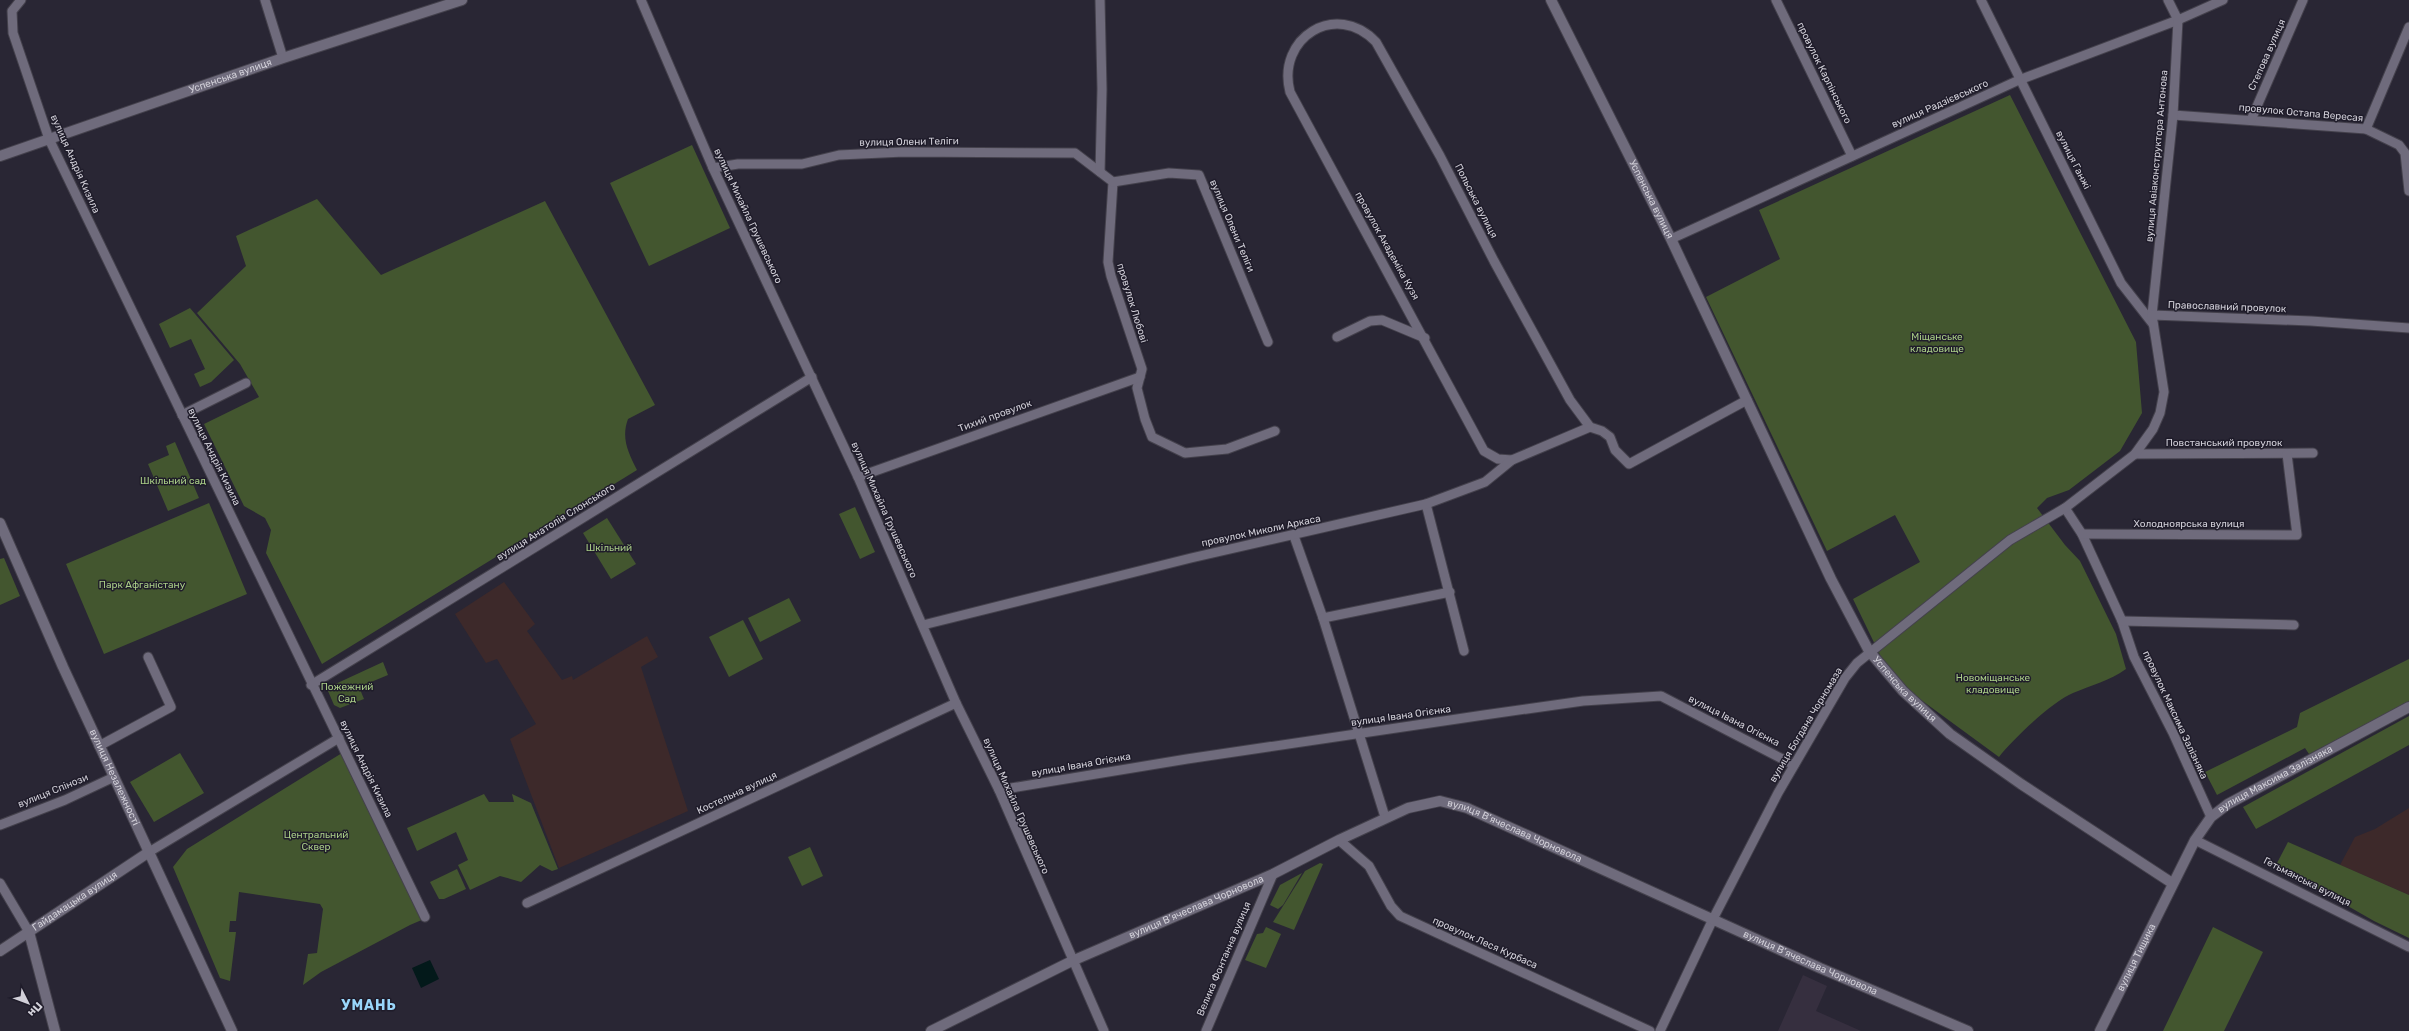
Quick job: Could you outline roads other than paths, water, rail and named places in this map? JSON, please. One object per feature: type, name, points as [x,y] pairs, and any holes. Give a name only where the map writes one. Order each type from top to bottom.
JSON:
[{"type":"street","name":"вулиця Андрія Кизила","points":[[22,0],[12,11],[12,33],[49,139],[311,685],[339,738],[425,917]]},
{"type":"street","points":[[265,0],[283,58]]},
{"type":"street","name":"Успенська вулиця","points":[[0,156],[283,58],[462,0]]},
{"type":"street","name":"вулиця Михайла Грушевського","points":[[641,0],[713,168],[858,477],[956,703],[999,790],[1072,961],[1104,1031]]},
{"type":"street","points":[[1100,0],[1102,81],[1100,172],[1113,182]]},
{"type":"street","name":"Успенська вулиця","points":[[1551,0],[1671,239],[1831,579],[1869,651],[1902,691],[1950,734],[2021,784],[2172,883]]},
{"type":"street","name":"провулок Карпінського","points":[[1776,0],[1852,156]]},
{"type":"street","name":"вулиця Ганжі","points":[[1981,0],[2019,80],[2102,241],[2121,283],[2153,320]]},
{"type":"street","name":"вулиця Авіаконструктора Антонова","points":[[2153,320],[2173,115],[2178,20],[2168,0]]},
{"type":"street","name":"вулиця Радзієвського","points":[[1671,239],[2019,80],[2178,20],[2223,0]]},
{"type":"street","name":"Степова вулиця","points":[[2251,120],[2303,0]]},
{"type":"street","name":"Польська вулиця","points":[[1315,29],[1335,24],[1344,24],[1362,30],[1376,42],[1430,136],[1494,261],[1570,400],[1590,427]]},
{"type":"street","points":[[2366,129],[2409,27]]},
{"type":"street","name":"провулок Академіка Кузя","points":[[1315,29],[1306,35],[1293,51],[1287,71],[1290,92],[1425,338],[1484,451],[1498,459],[1512,460]]},
{"type":"street","name":"провулок Остапа Вересая","points":[[2173,115],[2366,129],[2399,145],[2405,153],[2409,191]]},
{"type":"street","name":"вулиця Олени Теліги","points":[[713,168],[738,164],[802,164],[839,155],[912,152],[1075,153],[1100,172]]},
{"type":"street","name":"вулиця Олени Теліги","points":[[1113,182],[1169,173],[1199,175],[1268,342]]},
{"type":"street","name":"провулок Любові","points":[[1113,182],[1108,262],[1111,276],[1142,369],[1137,388],[1145,419],[1152,437],[1185,453],[1227,449],[1275,430]]},
{"type":"street","points":[[1337,337],[1370,321],[1382,320],[1425,338]]},
{"type":"street","name":"Православний провулок","points":[[2153,320],[2311,321],[2409,328]]},
{"type":"street","name":"вулиця Богдана Чорномаза","points":[[1660,1031],[1713,919],[1794,764],[1845,678],[1869,651],[2010,540],[2065,508],[2135,454],[2153,429],[2160,413],[2164,392],[2162,369],[2153,320]]},
{"type":"street","name":"вулиця Анатолія Слонського","points":[[311,685],[812,377]]},
{"type":"street","name":"Тихий провулок","points":[[858,477],[1140,377]]},
{"type":"street","points":[[182,415],[246,383]]},
{"type":"street","points":[[1590,427],[1606,432],[1610,437],[1615,450],[1629,464],[1747,400]]},
{"type":"street","name":"провулок Миколи Аркаса","points":[[923,625],[1184,560],[1294,536],[1426,504],[1485,482],[1512,460],[1590,427]]},
{"type":"street","name":"Повстанський провулок","points":[[2135,454],[2313,453]]},
{"type":"street","name":"Холодноярська вулиця","points":[[2082,534],[2297,535],[2287,454]]},
{"type":"street","points":[[1426,504],[1450,592],[1464,651]]},
{"type":"street","name":"провулок Максима Залізняка","points":[[2065,508],[2082,534],[2122,621],[2134,657],[2173,733],[2211,817]]},
{"type":"street","name":"вулиця Незалежності","points":[[0,523],[99,746],[232,1031]]},
{"type":"street","points":[[1294,536],[1323,618],[1385,817]]},
{"type":"street","points":[[1323,618],[1450,592]]},
{"type":"street","points":[[2122,621],[2294,625]]},
{"type":"street","points":[[99,746],[171,707],[148,657]]},
{"type":"street","name":"вулиця Івана Огієнка","points":[[999,790],[1187,759],[1583,702],[1661,696],[1794,764]]},
{"type":"street","name":"Костельна вулиця","points":[[527,903],[956,703]]},
{"type":"street","name":"вулиця Максима Залізняка","points":[[2172,883],[2195,840],[2211,817],[2228,804],[2409,707]]},
{"type":"street","points":[[149,852],[339,738]]},
{"type":"street","name":"вулиця Спінози","points":[[0,825],[65,800],[114,777]]},
{"type":"street","name":"вулиця В’ячеслава Чорновола","points":[[932,1031],[1072,961],[1273,874],[1385,817],[1426,802],[1440,800],[1451,803],[1968,1031]]},
{"type":"street","name":"провулок Леся Курбаса","points":[[1339,840],[1369,866],[1391,906],[1400,916],[1650,1031]]},
{"type":"street","name":"Гетьманська вулиця","points":[[2195,840],[2409,947]]},
{"type":"street","name":"Гайдамацька вулиця","points":[[0,951],[149,852]]},
{"type":"street","name":"Велика Фонтанна вулиця","points":[[1206,1031],[1273,874]]},
{"type":"street","name":"вулиця Тищика","points":[[2100,1031],[2172,883]]},
{"type":"street","points":[[0,884],[29,932],[55,1031]]},
{"type":"district","name":"УМАНЬ","points":[[369,1005]]},
{"type":"park label","name":"Міщанське кладовище","points":[[1937,342]]},
{"type":"park label","name":"Шкільний сад","points":[[173,481]]},
{"type":"park label","name":"Шкільний","points":[[609,548]]},
{"type":"park label","name":"Парк Афганістану","points":[[142,585]]},
{"type":"park label","name":"Новоміщанське кладовище","points":[[1993,684]]},
{"type":"park label","name":"Пожежний Сад","points":[[347,692]]},
{"type":"park label","name":"Центральний Сквер","points":[[316,840]]}]
